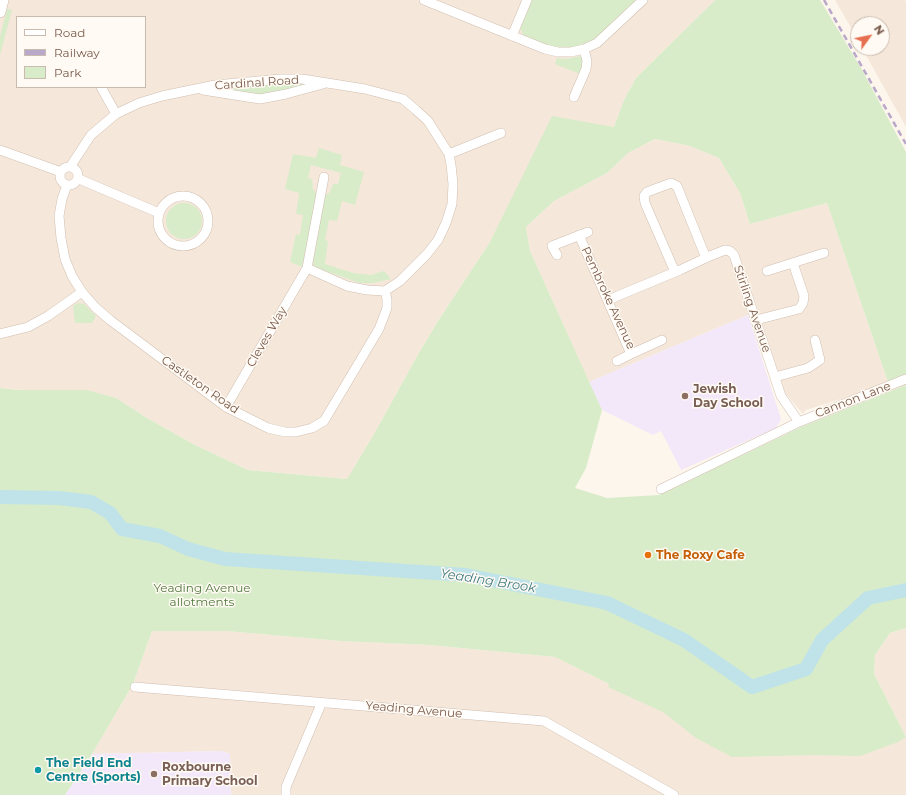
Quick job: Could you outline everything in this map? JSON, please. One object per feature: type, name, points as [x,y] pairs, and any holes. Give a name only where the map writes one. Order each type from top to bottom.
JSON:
[{"type":"street","points":[[424,0],[545,49],[571,52],[584,49],[597,42],[643,0]]},
{"type":"street","points":[[512,36],[527,0]]},
{"type":"street","points":[[574,97],[586,69],[587,60],[584,49]]},
{"type":"street","name":"Cardinal Road","points":[[70,167],[91,135],[116,114],[139,103],[162,96],[215,85],[281,79],[302,79],[365,88],[403,99],[428,121],[448,154],[452,178],[452,204],[446,223],[438,240],[427,254],[400,281],[384,291]]},
{"type":"street","name":"Cardinal Road","points":[[187,91],[206,90],[239,97],[260,99],[327,83]]},
{"type":"street","points":[[102,88],[116,114]]},
{"type":"street","points":[[448,154],[501,133]]},
{"type":"street","points":[[0,150],[61,172]]},
{"type":"street","points":[[70,167],[77,171],[78,179],[73,185],[67,185],[61,180],[61,172],[65,168],[70,167]]},
{"type":"street","name":"Cleves Way","points":[[226,406],[307,268],[324,177]]},
{"type":"street","points":[[78,179],[159,213]]},
{"type":"street","points":[[675,272],[645,203],[644,196],[647,192],[671,183],[677,186],[706,258]]},
{"type":"street","name":"Castleton Road","points":[[67,185],[62,199],[59,216],[61,238],[65,259],[72,276],[82,292],[95,307],[110,320],[226,406],[268,428],[285,432],[296,432],[312,428],[324,421],[379,329],[387,308],[387,299],[384,291]]},
{"type":"street","points":[[184,196],[192,198],[205,208],[208,216],[207,229],[203,237],[191,245],[174,245],[162,235],[159,228],[159,213],[164,205],[171,199],[184,196]]},
{"type":"street","name":"Pembroke Avenue","points":[[557,255],[552,246],[588,232]]},
{"type":"street","name":"Pembroke Avenue","points":[[580,236],[631,354],[662,340]]},
{"type":"street","name":"Stirling Avenue","points":[[608,300],[725,250],[730,251],[734,255],[781,396],[799,422]]},
{"type":"street","points":[[767,271],[824,253]]},
{"type":"street","points":[[756,320],[798,309],[804,303],[804,296],[793,263]]},
{"type":"street","points":[[307,268],[347,286],[367,290],[384,291]]},
{"type":"street","points":[[0,334],[28,327],[48,316],[82,292]]},
{"type":"street","points":[[775,377],[808,368],[820,360],[815,340]]},
{"type":"street","points":[[616,361],[631,354]]},
{"type":"street","name":"Cannon Lane","points":[[661,489],[799,422],[906,379]]},
{"type":"street","name":"Yeading Avenue","points":[[136,687],[544,721],[674,795]]},
{"type":"street","points":[[286,795],[286,787],[321,703]]},
{"type":"shaded area","points":[[0,0],[530,0],[551,47],[575,47],[603,32],[636,0],[715,0],[636,78],[624,100],[614,127],[515,200],[490,242],[420,351],[347,479],[248,470],[193,444],[147,418],[116,398],[0,388]]},
{"type":"shaded area","points":[[835,0],[905,0],[906,127],[866,56],[890,56],[890,16],[850,16],[850,26]]},
{"type":"shaded area","points":[[655,139],[690,146],[719,158],[740,193],[750,224],[827,203],[888,382],[870,390],[806,410],[803,414],[785,393],[749,284],[748,315],[589,382],[530,251],[526,227],[554,201],[607,173],[628,153]]},
{"type":"shaded area","name":"Jewish Day School","points":[[748,315],[781,419],[776,428],[681,470],[661,431],[653,435],[602,410],[589,382]]},
{"type":"shaded area","points":[[906,628],[906,737],[874,674],[875,655],[890,633]]},
{"type":"shaded area","points":[[152,631],[226,631],[341,641],[430,645],[555,657],[625,692],[906,737],[906,795],[231,795],[230,754],[222,751],[92,754],[133,684]]},
{"type":"shaded area","name":"Roxbourne Primary School","points":[[222,751],[230,754],[231,795],[65,795],[92,754]]},
{"type":"green space","points":[[530,0],[636,0],[595,39],[575,47],[551,47],[524,36],[520,28]]},
{"type":"green space","name":"Yeading Avenue allotments","points":[[715,0],[820,0],[850,50],[850,56],[854,56],[861,68],[906,152],[906,375],[888,382],[827,203],[750,224],[740,193],[719,158],[690,146],[655,139],[628,153],[607,173],[554,201],[526,227],[530,251],[602,410],[586,468],[575,488],[607,498],[659,495],[801,427],[906,385],[906,628],[890,633],[875,655],[874,674],[906,737],[898,742],[860,756],[813,755],[732,757],[696,738],[663,712],[608,687],[609,684],[555,657],[430,645],[341,641],[226,631],[152,631],[133,684],[92,754],[65,795],[0,795],[0,388],[19,390],[87,390],[116,398],[147,418],[193,444],[248,470],[347,479],[420,351],[490,242],[552,116],[614,127],[624,100],[636,78]]},
{"type":"green space","points":[[7,9],[12,10],[0,55],[0,36]]},
{"type":"green space","points":[[581,56],[583,64],[580,74],[555,64],[557,58],[566,59]]},
{"type":"green space","points":[[295,81],[309,85],[263,96],[223,91],[220,87]]},
{"type":"green space","points":[[319,148],[342,155],[340,165],[364,172],[355,205],[342,201],[337,221],[329,220],[325,240],[328,241],[325,264],[353,273],[371,275],[384,271],[391,279],[373,283],[360,283],[314,266],[313,262],[325,196],[330,192],[333,184],[338,184],[341,173],[311,165],[308,178],[312,179],[313,189],[317,194],[305,256],[302,267],[290,262],[296,234],[300,235],[303,215],[296,214],[299,193],[285,189],[293,154],[316,158]]},
{"type":"green space","points":[[188,203],[197,208],[201,214],[201,228],[197,234],[188,239],[180,239],[171,234],[167,228],[166,217],[171,208],[177,204]]},
{"type":"green space","points":[[78,303],[84,304],[96,316],[92,323],[75,323],[73,306]]},
{"type":"waterway","name":"Yeading Brook","points":[[0,497],[59,498],[91,502],[110,513],[122,529],[160,536],[188,549],[225,559],[466,575],[607,603],[684,640],[752,687],[806,669],[822,640],[868,598],[906,590]]},
{"type":"railway","points":[[824,0],[906,144]]},
{"type":"place","name":"Jewish Day School","points":[[685,396]]},
{"type":"place","name":"The Roxy Cafe","points":[[648,555]]},
{"type":"place","name":"The Field End Centre (Sports)","points":[[38,770]]},
{"type":"place","name":"Roxbourne Primary School","points":[[154,774]]}]
